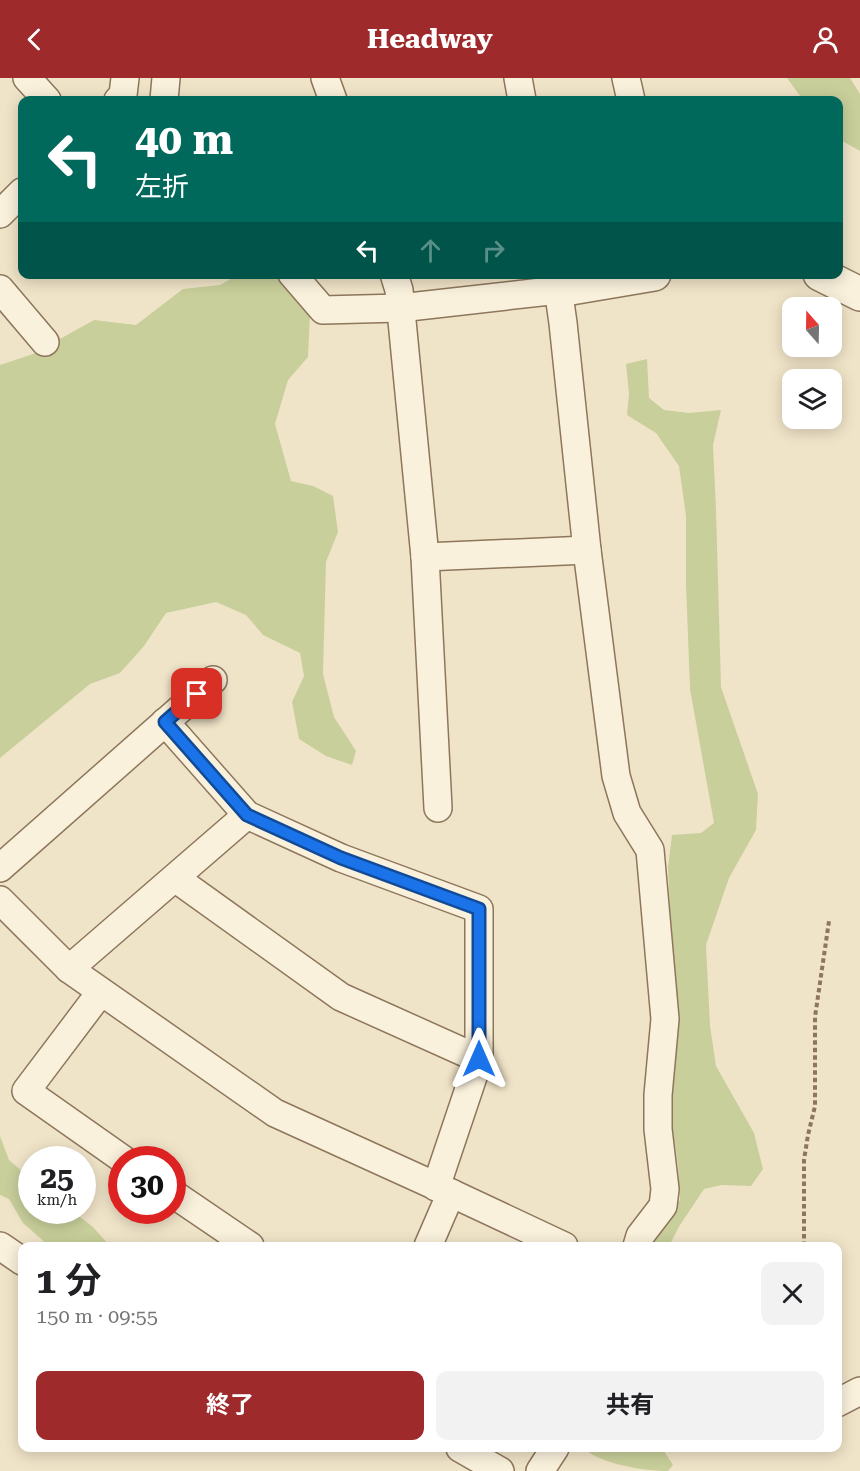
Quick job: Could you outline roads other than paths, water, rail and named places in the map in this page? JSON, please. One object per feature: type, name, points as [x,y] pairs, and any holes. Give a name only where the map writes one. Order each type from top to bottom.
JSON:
[{"type":"street","points":[[27,78],[43,96]]},
{"type":"street","points":[[122,96],[125,78]]},
{"type":"street","points":[[164,96],[166,78]]},
{"type":"street","points":[[325,78],[332,96]]},
{"type":"street","points":[[518,78],[521,96]]},
{"type":"street","points":[[626,78],[630,96]]},
{"type":"street","points":[[0,214],[18,196]]},
{"type":"street","points":[[296,279],[323,310],[400,308],[558,282],[594,279]]},
{"type":"street","points":[[396,279],[399,290],[425,557],[438,808]]},
{"type":"street","points":[[830,279],[860,294]]},
{"type":"street","points":[[558,282],[587,550],[616,776],[627,813],[650,850],[665,1019],[658,1095],[658,1129],[665,1189],[663,1206],[640,1236],[638,1242]]},
{"type":"street","points":[[0,289],[45,342]]},
{"type":"street","points":[[425,557],[587,550]]},
{"type":"street","points":[[0,868],[213,680]]},
{"type":"street","points":[[165,722],[247,815],[341,858],[479,909],[479,1059],[429,1242]]},
{"type":"street","points":[[69,969],[247,815]]},
{"type":"street","points":[[175,878],[341,997],[479,1059]]},
{"type":"street","points":[[0,900],[69,969],[100,993],[275,1113],[555,1242]]},
{"type":"street","points":[[100,993],[26,1091],[108,1149]]},
{"type":"street","points":[[186,1203],[244,1242]]},
{"type":"street","points":[[0,1246],[18,1258]]},
{"type":"street","points":[[842,1400],[860,1391]]},
{"type":"street","points":[[467,1452],[500,1471]]},
{"type":"street","points":[[540,1471],[552,1452]]}]
